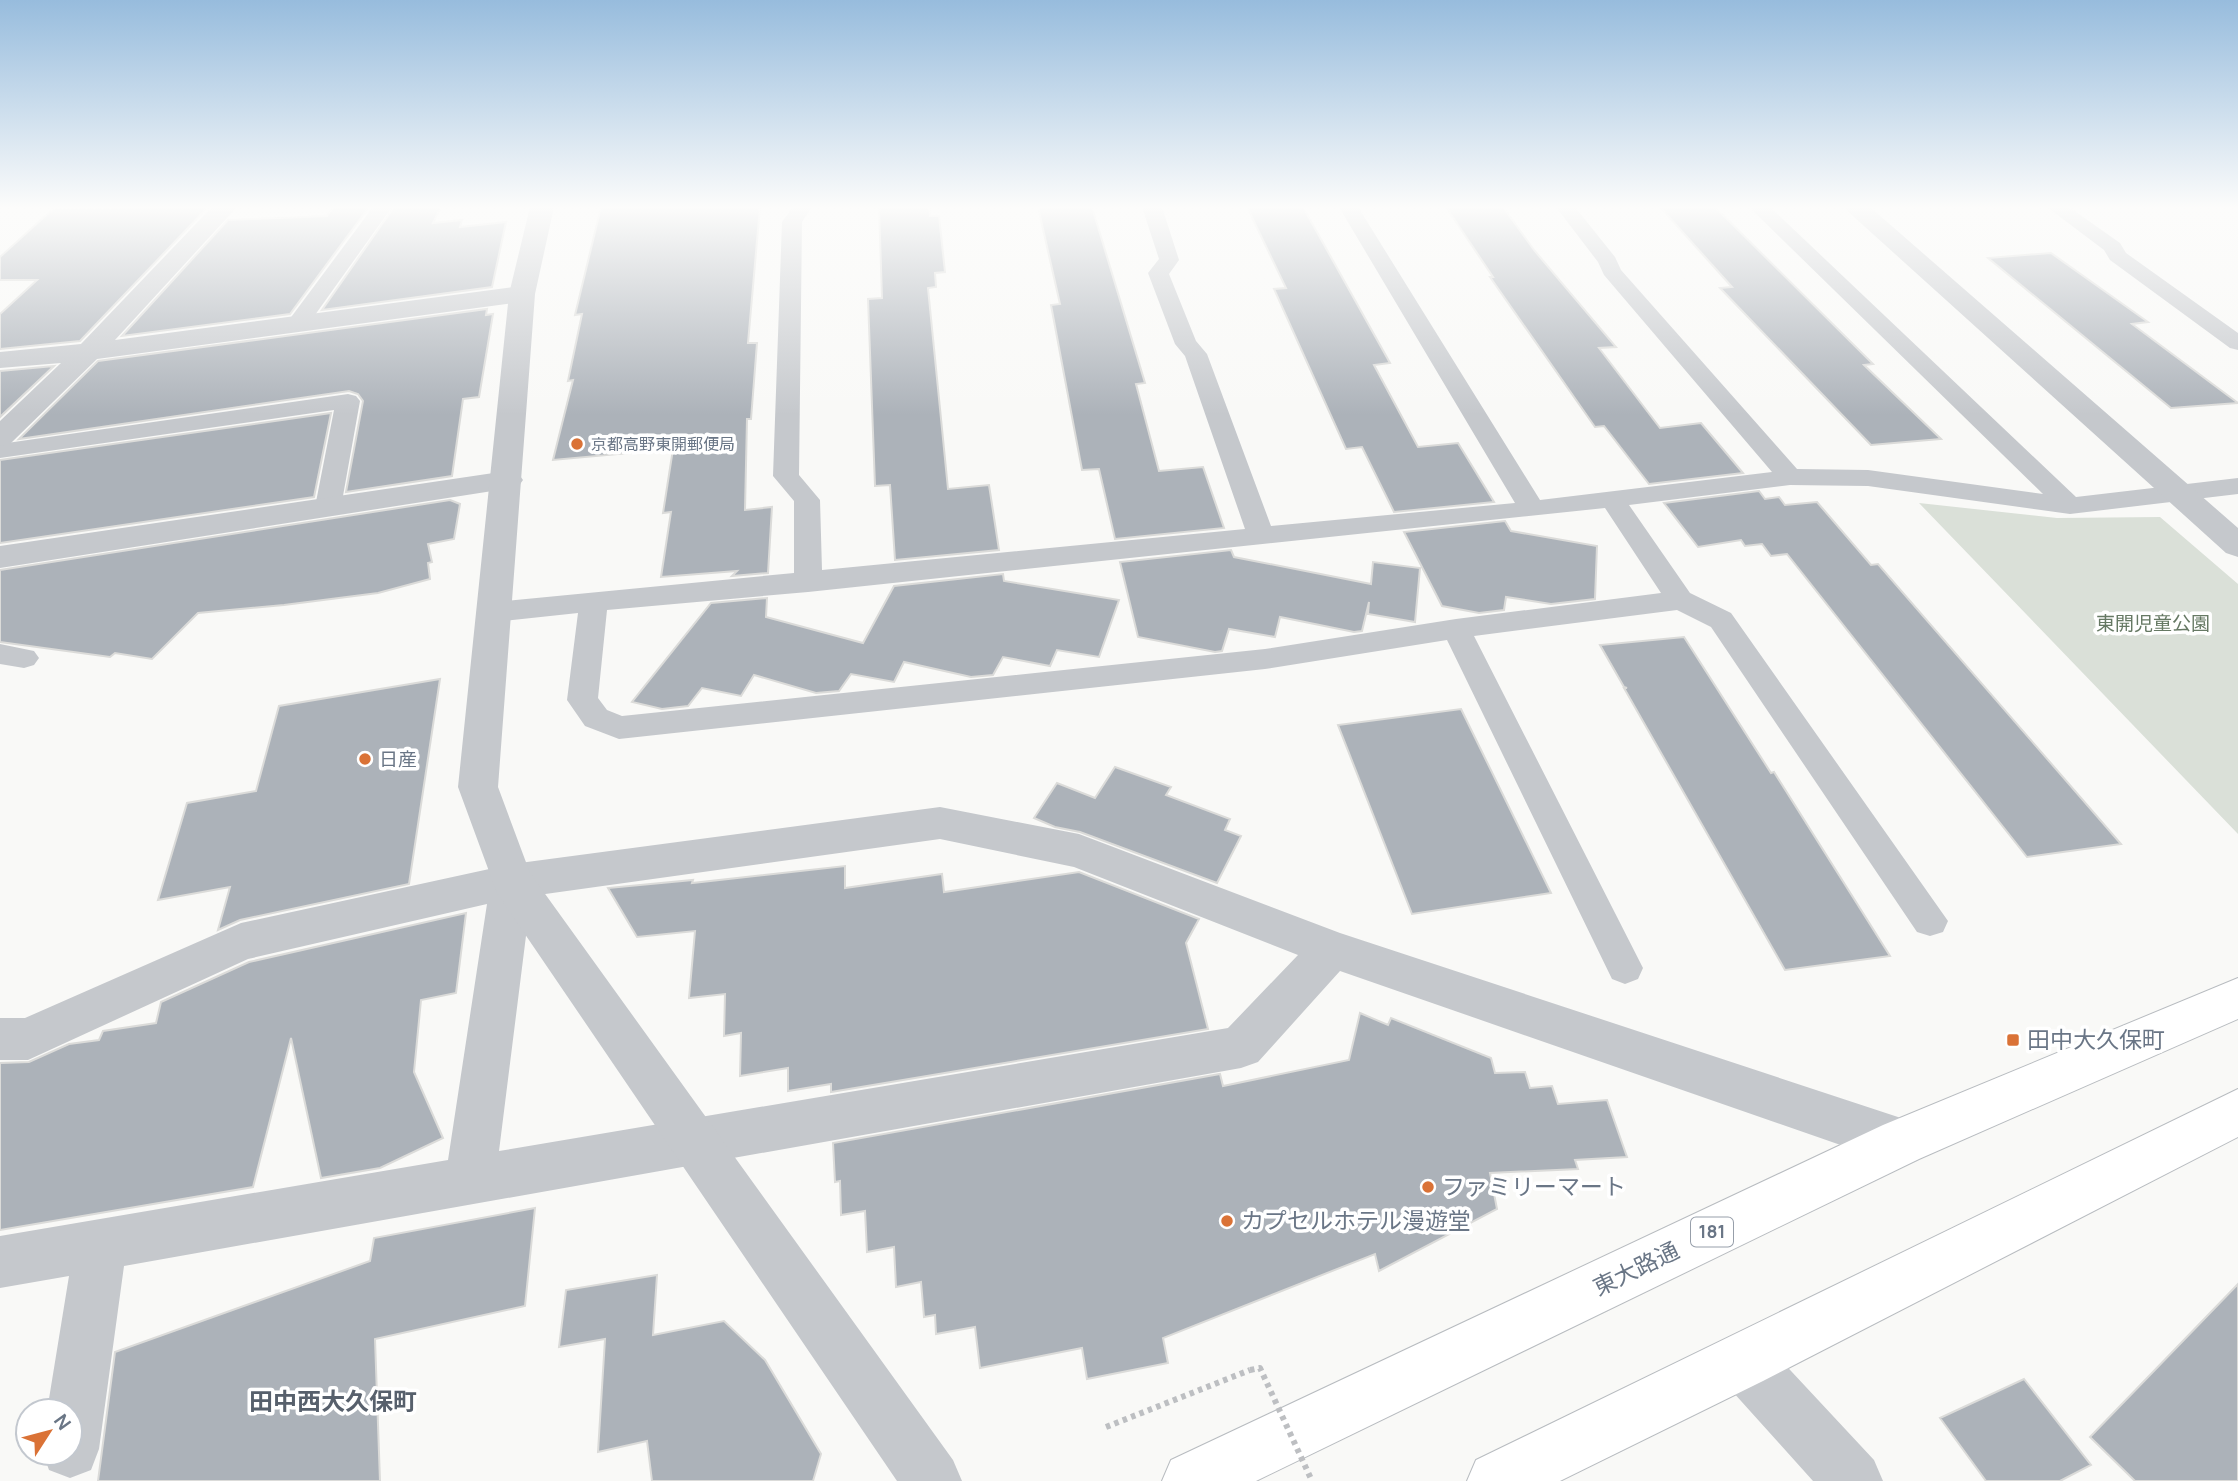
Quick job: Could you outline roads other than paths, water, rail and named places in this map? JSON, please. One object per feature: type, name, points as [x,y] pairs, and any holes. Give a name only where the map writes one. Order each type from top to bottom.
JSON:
[{"type":"main road","name":"東大路通","points":[[1192,1481],[1901,1142],[2238,998]]},
{"type":"main road","points":[[1497,1481],[1743,1362],[2238,1112]]},
{"type":"street","points":[[0,437],[89,352],[160,276]]},
{"type":"street","points":[[526,276],[522,294],[478,787],[512,881],[696,1140],[932,1481]]},
{"type":"street","points":[[1932,276],[2238,546]]},
{"type":"street","points":[[0,360],[89,352],[522,294]]},
{"type":"street","points":[[0,557],[507,480]]},
{"type":"street","points":[[0,1039],[28,1039],[241,942],[512,881],[940,823],[1079,851],[1332,949],[1901,1142]]},
{"type":"street","points":[[471,1180],[512,881]]},
{"type":"street","points":[[0,1262],[1241,1047],[1332,949]]},
{"type":"street","points":[[78,1397],[101,1244]]},
{"type":"street","points":[[1743,1362],[1853,1481]]},
{"type":"lane","points":[[297,324],[332,276]]},
{"type":"lane","points":[[791,276],[786,476],[807,500],[808,583]]},
{"type":"lane","points":[[1159,276],[1186,344],[1196,354],[1261,536]]},
{"type":"lane","points":[[1390,276],[1532,509]]},
{"type":"lane","points":[[1615,276],[1790,477]]},
{"type":"lane","points":[[1830,276],[2070,506]]},
{"type":"lane","points":[[2145,276],[2238,343]]},
{"type":"lane","points":[[0,451],[348,401],[328,507]]},
{"type":"lane","points":[[495,612],[1532,509],[1790,477],[1868,478],[2070,506],[2238,486]]},
{"type":"lane","points":[[1612,499],[1680,600],[1721,620],[1930,922]]},
{"type":"lane","points":[[594,601],[582,701],[596,718],[619,728],[1265,659],[1456,629],[1680,600]]},
{"type":"lane","points":[[1456,629],[1625,968]]},
{"type":"place","name":"京都高野東開郵便局","points":[[577,444]]},
{"type":"place","name":"日産","points":[[365,759]]},
{"type":"place","name":"田中大久保町","points":[[2013,1040]]},
{"type":"place","name":"ファミリーマート","points":[[1428,1187]]},
{"type":"place","name":"カプセルホテル漫遊堂","points":[[1227,1221]]},
{"type":"district","name":"田中西大久保町","points":[[333,1402]]},
{"type":"park label","name":"東開児童公園","points":[[2153,623]]}]
